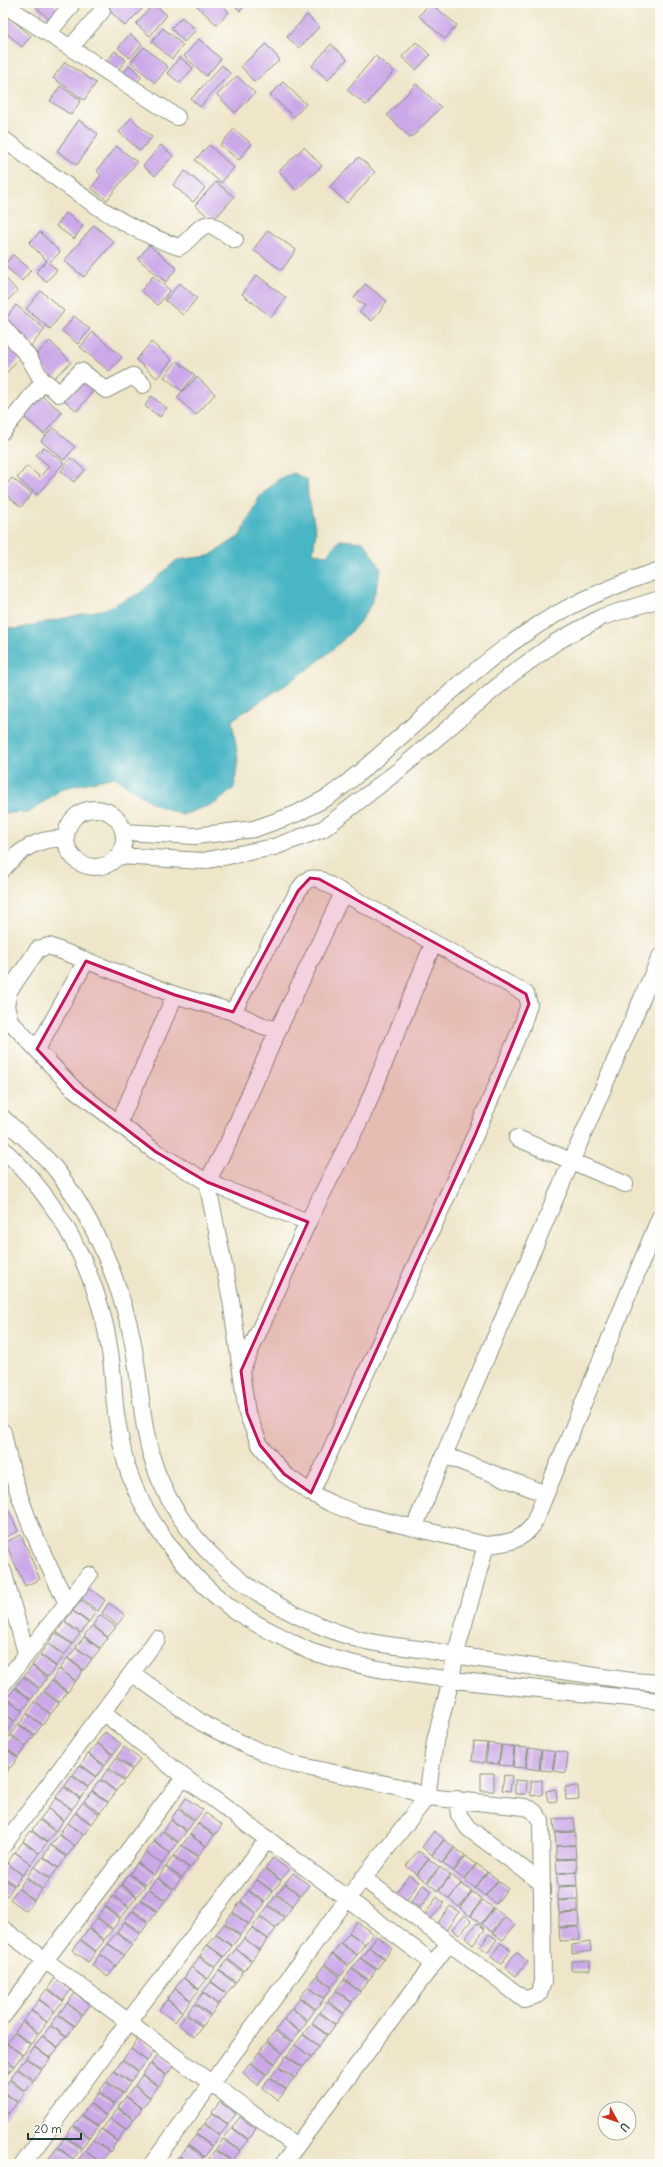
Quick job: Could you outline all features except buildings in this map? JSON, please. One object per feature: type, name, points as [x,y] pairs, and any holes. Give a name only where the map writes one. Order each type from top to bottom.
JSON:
[{"type":"street","points":[[49,32],[70,7],[71,3]]},
{"type":"street","points":[[3,4],[49,32],[177,117]]},
{"type":"street","points":[[71,47],[102,10]]},
{"type":"street","points":[[3,139],[90,200],[157,240],[179,247],[185,244],[200,227],[210,224],[235,240]]},
{"type":"street","points":[[3,327],[28,356],[43,382],[47,383],[60,394],[82,371],[106,390],[133,376],[143,385]]},
{"type":"street","points":[[3,431],[43,382]]},
{"type":"street","points":[[124,832],[196,836],[254,829],[296,814],[328,797],[347,783],[479,668],[526,632],[562,612],[608,590],[660,570]]},
{"type":"street","points":[[119,856],[203,861],[274,847],[323,829],[399,770],[512,674],[556,642],[602,617],[660,599]]},
{"type":"street","points":[[92,809],[105,811],[116,817],[124,832],[125,841],[119,856],[106,866],[90,868],[82,865],[73,857],[67,847],[66,839],[67,830],[74,819],[84,811],[92,809]]},
{"type":"street","points":[[3,869],[12,858],[28,846],[51,838],[66,839]]},
{"type":"street","points":[[233,1012],[298,891],[306,880],[310,878],[319,880],[526,994],[529,1004],[476,1133],[311,1493]]},
{"type":"street","points":[[343,893],[278,1030],[228,1143],[207,1182],[231,1300],[247,1414],[260,1445],[284,1474],[311,1493],[360,1515],[486,1545],[506,1543],[525,1535],[533,1525],[660,1217]]},
{"type":"street","points":[[241,1371],[308,1222],[366,1108],[433,944]]},
{"type":"street","points":[[278,1030],[262,1026],[233,1012],[175,995],[49,946],[44,946],[38,949],[9,991],[6,1006],[10,1021],[74,1089],[156,1152],[207,1182],[308,1222]]},
{"type":"street","points":[[414,1528],[444,1455],[660,958]]},
{"type":"street","points":[[37,1049],[86,961]]},
{"type":"street","points":[[119,1123],[175,995]]},
{"type":"street","points":[[3,1118],[56,1170],[88,1219],[111,1271],[129,1323],[146,1436],[160,1482],[182,1522],[209,1554],[237,1579],[270,1601],[310,1622],[353,1638],[455,1656],[632,1682],[660,1683]]},
{"type":"street","points":[[517,1138],[572,1160],[625,1184]]},
{"type":"street","points":[[3,1149],[53,1206],[83,1259],[100,1305],[110,1351],[116,1416],[121,1446],[130,1475],[149,1515],[170,1546],[198,1579],[231,1608],[268,1630],[311,1651],[396,1671],[451,1680],[660,1701]]},
{"type":"street","points":[[3,1432],[23,1508],[44,1557],[67,1603]]},
{"type":"street","points":[[444,1455],[546,1494]]},
{"type":"street","points":[[152,2164],[363,1878],[427,1797],[435,1741],[451,1680],[455,1656],[486,1545]]},
{"type":"street","points":[[3,1571],[26,1653]]},
{"type":"street","points":[[3,1684],[89,1575]]},
{"type":"street","points":[[3,1846],[157,1639]]},
{"type":"street","points":[[132,1674],[202,1723],[245,1745],[292,1764],[400,1787],[427,1797],[513,1804],[533,1810],[541,1821],[543,1982],[539,1994],[525,2000],[363,1878]]},
{"type":"street","points":[[103,1712],[184,1778],[348,1899],[433,1965]]},
{"type":"street","points":[[3,2016],[184,1778]]},
{"type":"street","points":[[457,1799],[459,1815],[468,1828],[542,1883]]},
{"type":"street","points":[[23,2164],[128,2022],[268,1839]]},
{"type":"street","points":[[3,1929],[296,2146]]},
{"type":"street","points":[[283,2164],[450,1943]]},
{"type":"highlighted area","points":[[310,878],[319,879],[526,994],[529,1004],[476,1133],[311,1493],[284,1474],[260,1445],[247,1413],[241,1371],[308,1222],[207,1182],[156,1152],[74,1089],[37,1049],[86,961],[175,995],[233,1012],[298,891]]},
{"type":"water","points":[[294,473],[307,480],[308,495],[316,532],[313,553],[327,555],[340,540],[364,542],[381,569],[372,601],[362,618],[348,635],[310,667],[232,720],[238,759],[234,788],[216,803],[182,815],[154,804],[115,777],[63,788],[30,812],[3,813],[3,627],[16,629],[105,609],[140,593],[177,560],[209,556],[240,536],[259,497],[280,478]]}]
